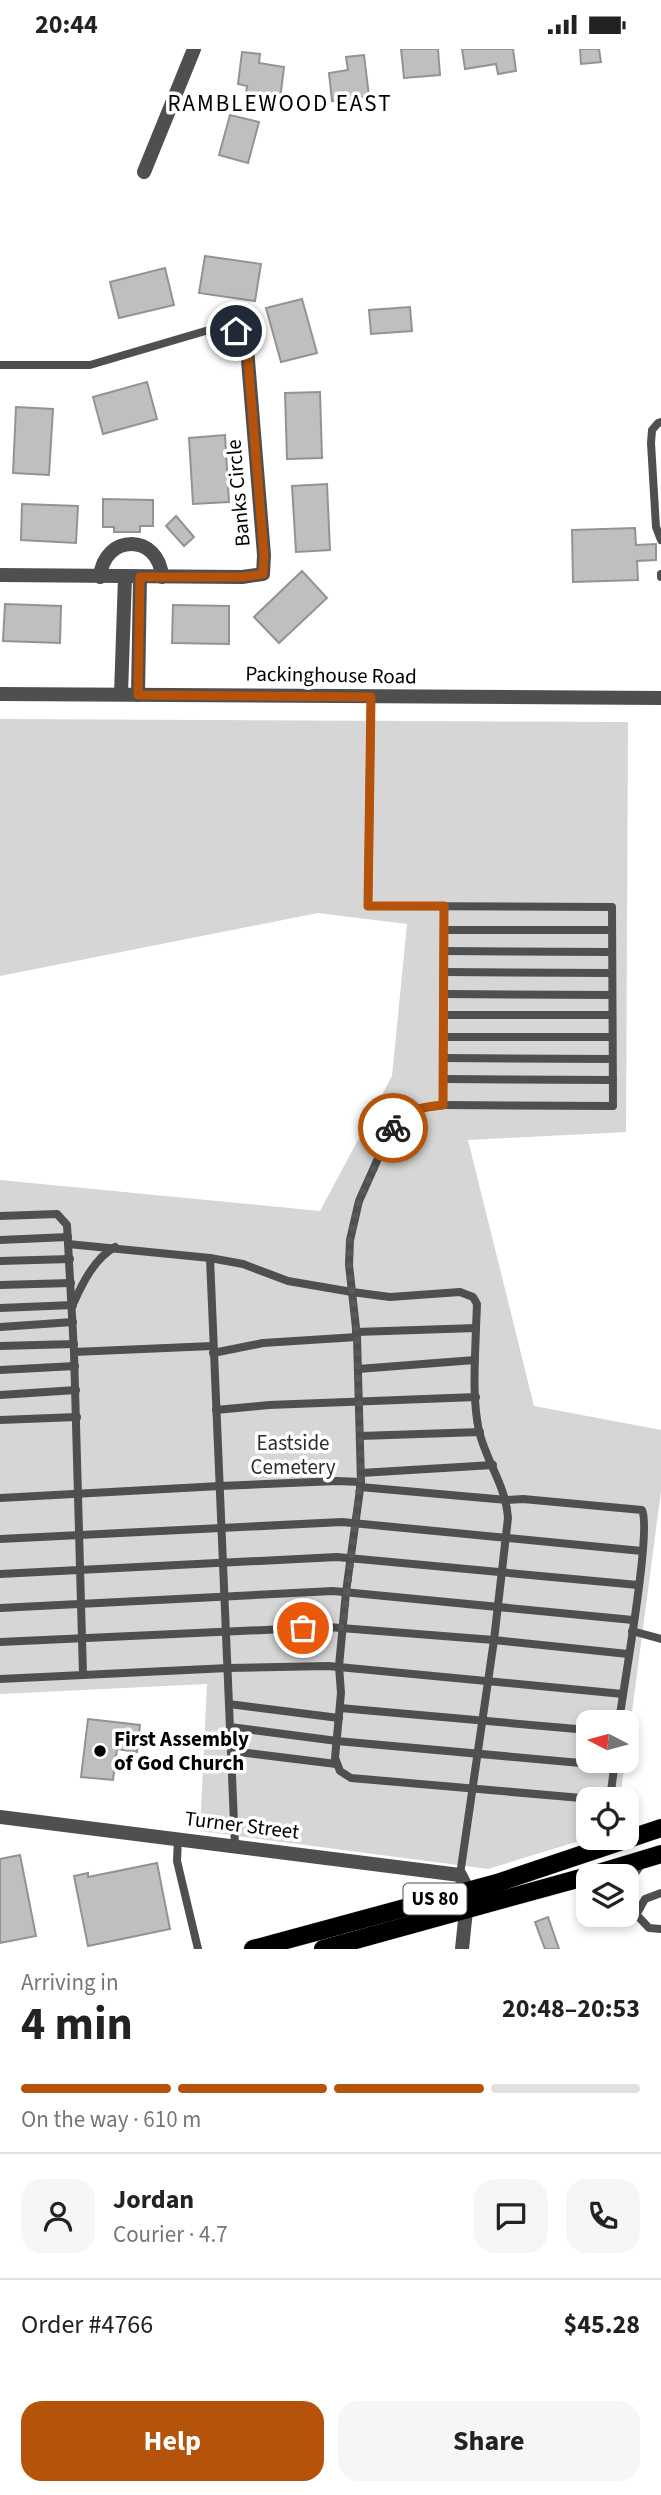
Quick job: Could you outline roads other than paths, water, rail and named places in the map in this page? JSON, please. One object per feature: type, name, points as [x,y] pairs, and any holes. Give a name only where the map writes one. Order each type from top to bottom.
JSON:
[{"type":"main road","name":"US 80","points":[[639,1834],[661,1828]]},
{"type":"main road","name":"US 80","points":[[253,1949],[465,1891],[585,1850]]},
{"type":"main road","name":"US 80","points":[[627,1864],[652,1856]]},
{"type":"main road","name":"US 80","points":[[323,1949],[351,1945],[465,1891],[576,1877]]},
{"type":"street","points":[[144,172],[194,49]]},
{"type":"street","name":"Banks Circle","points":[[0,575],[242,577],[263,574],[264,555],[247,348],[236,331]]},
{"type":"street","points":[[100,577],[104,559],[110,552],[117,546],[135,544],[152,552],[161,568],[162,577]]},
{"type":"street","points":[[121,695],[125,577]]},
{"type":"street","points":[[138,695],[140,577]]},
{"type":"street","name":"Packinghouse Road","points":[[0,694],[661,698]]},
{"type":"street","name":"Turner Street","points":[[0,1817],[235,1846],[465,1891]]},
{"type":"street","points":[[462,1949],[465,1891]]},
{"type":"lane","points":[[0,365],[90,365],[219,327],[236,331]]},
{"type":"lane","points":[[661,422],[652,430],[651,443],[658,506],[656,527],[661,540]]},
{"type":"lane","points":[[371,697],[368,906],[612,907],[613,1106],[443,1105],[413,1109],[400,1119],[389,1133],[359,1201],[353,1221],[349,1265],[358,1369],[361,1481],[349,1558],[339,1666],[341,1693],[336,1763],[340,1771],[351,1778],[576,1797]]},
{"type":"lane","points":[[443,1105],[444,906]]},
{"type":"lane","points":[[444,930],[612,930]]},
{"type":"lane","points":[[444,951],[612,952]]},
{"type":"lane","points":[[444,972],[612,973]]},
{"type":"lane","points":[[444,995],[612,995]]},
{"type":"lane","points":[[443,1015],[612,1015]]},
{"type":"lane","points":[[443,1037],[612,1037]]},
{"type":"lane","points":[[443,1058],[612,1059]]},
{"type":"lane","points":[[443,1079],[613,1080]]},
{"type":"lane","points":[[0,1216],[57,1214],[67,1225],[74,1322],[83,1675]]},
{"type":"lane","points":[[0,1240],[68,1240],[210,1258],[243,1264],[288,1282],[352,1293],[390,1297],[460,1292],[472,1297],[477,1304],[475,1360],[480,1432],[507,1500],[506,1538],[494,1640],[472,1788],[465,1891]]},
{"type":"lane","points":[[73,1305],[97,1263],[107,1251],[115,1247]]},
{"type":"lane","points":[[210,1258],[235,1846]]},
{"type":"lane","points":[[0,1261],[70,1259]]},
{"type":"lane","points":[[0,1285],[71,1283]]},
{"type":"lane","points":[[0,1308],[73,1305]]},
{"type":"lane","points":[[0,1327],[74,1322]]},
{"type":"lane","points":[[0,1346],[213,1349],[356,1334],[476,1328]]},
{"type":"lane","points":[[358,1369],[475,1360]]},
{"type":"lane","points":[[0,1370],[75,1366]]},
{"type":"lane","points":[[0,1395],[76,1390]]},
{"type":"lane","points":[[216,1410],[269,1405],[476,1397]]},
{"type":"lane","points":[[0,1420],[77,1417]]},
{"type":"lane","points":[[360,1436],[480,1432]]},
{"type":"lane","points":[[0,1498],[361,1481],[493,1465]]},
{"type":"lane","points":[[361,1481],[507,1500],[523,1499],[642,1510],[645,1516],[642,1551],[621,1710]]},
{"type":"lane","points":[[0,1539],[355,1523],[642,1551]]},
{"type":"lane","points":[[0,1574],[337,1557],[638,1585]]},
{"type":"lane","points":[[0,1608],[346,1593],[633,1620]]},
{"type":"lane","points":[[0,1642],[343,1627],[628,1654]]},
{"type":"lane","points":[[632,1631],[661,1639]]},
{"type":"lane","points":[[0,1679],[228,1668],[339,1666],[623,1694]]},
{"type":"lane","points":[[229,1704],[482,1720],[576,1729]]},
{"type":"lane","points":[[230,1727],[337,1741],[434,1748],[477,1755],[576,1761]]},
{"type":"lane","points":[[231,1751],[336,1763]]},
{"type":"lane","points":[[178,1838],[177,1861],[198,1949]]},
{"type":"lane","points":[[639,1871],[652,1856]]},
{"type":"lane","points":[[639,1910],[645,1899],[661,1893]]},
{"type":"lane","points":[[639,1918],[649,1928],[661,1929]]},
{"type":"place","name":"First Assembly of God Church","points":[[100,1751]]},
{"type":"district","name":"RAMBLEWOOD EAST","points":[[280,103]]},
{"type":"park label","name":"Eastside Cemetery","points":[[293,1455]]}]
